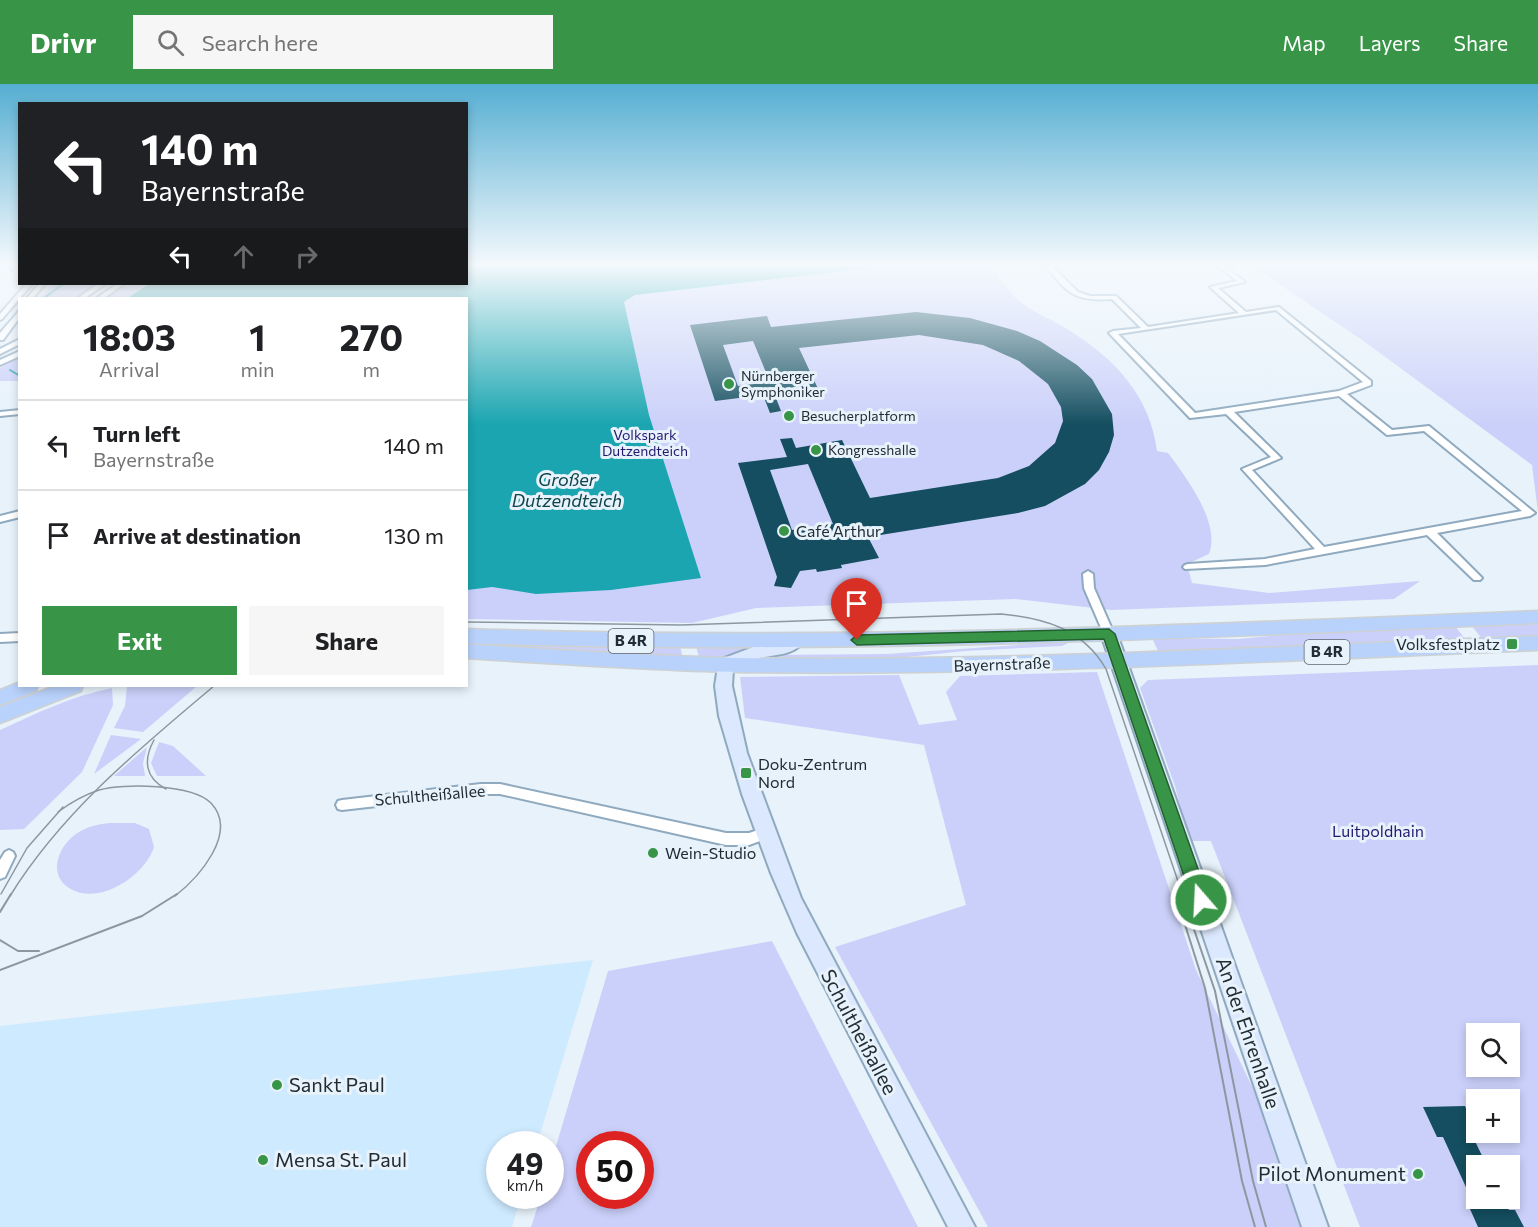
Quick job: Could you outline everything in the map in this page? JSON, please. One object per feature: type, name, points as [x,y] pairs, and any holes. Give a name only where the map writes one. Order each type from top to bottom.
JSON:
[{"type":"main road","name":"Bayernstraße","points":[[468,636],[617,641],[796,640],[1109,634],[1538,617]]},
{"type":"main road","points":[[1232,630],[1230,644],[1242,655]]},
{"type":"main road","name":"An der Ehrenhalle","points":[[1109,634],[1316,1227]]},
{"type":"main road","name":"B 4R","points":[[1025,664],[1044,652],[1067,651],[1109,634]]},
{"type":"main road","points":[[725,665],[756,651],[777,650],[796,640]]},
{"type":"main road","name":"Bayernstraße","points":[[468,651],[576,660],[725,665],[1025,664],[1538,643]]},
{"type":"main road","name":"Schultheißallee","points":[[725,665],[721,676],[723,697],[764,834],[804,926],[962,1227]]},
{"type":"main road","points":[[0,698],[27,687]]},
{"type":"main road","points":[[0,716],[72,687]]},
{"type":"street","points":[[0,338],[15,318]]},
{"type":"street","points":[[1135,318],[1146,329]]},
{"type":"street","points":[[1216,318],[1113,333],[1193,416],[1341,393],[1368,382],[1289,318]]},
{"type":"street","points":[[0,338],[18,340]]},
{"type":"street","points":[[0,352],[18,341]]},
{"type":"street","points":[[0,363],[18,354]]},
{"type":"street","points":[[1188,567],[1264,562],[1530,513],[1426,428],[1390,434],[1341,393]]},
{"type":"street","points":[[1228,411],[1277,458],[1246,469],[1322,551]]},
{"type":"street","points":[[0,414],[18,412]]},
{"type":"street","points":[[0,519],[18,514]]},
{"type":"street","points":[[1429,531],[1477,578]]},
{"type":"street","points":[[1088,574],[1089,588],[1109,634]]},
{"type":"street","points":[[0,638],[18,637]]},
{"type":"street","name":"Schultheißallee","points":[[342,805],[481,789],[501,789],[726,839],[749,839],[764,834]]},
{"type":"street","points":[[0,873],[9,856]]},
{"type":"shaded area","name":"Sankt Paul","points":[[593,960],[541,1131],[486,1131],[486,1209],[517,1209],[512,1227],[0,1227],[0,1026]]},
{"type":"green space","name":"Volkspark Dutzendteich","points":[[468,318],[1047,318],[1100,352],[1127,380],[1147,412],[1157,451],[1168,453],[1200,501],[1210,529],[1211,542],[1209,554],[1187,564],[1192,583],[1269,593],[1420,581],[1394,599],[1111,610],[1015,599],[756,608],[692,623],[468,619]]},
{"type":"green space","points":[[1330,318],[1538,318],[1538,512],[1532,465]]},
{"type":"green space","points":[[18,357],[18,381],[0,381],[0,368]]},
{"type":"green space","points":[[1538,623],[1538,637],[1483,640],[1471,625]]},
{"type":"green space","points":[[1455,626],[1466,640],[1159,653],[1152,638],[1238,639],[1335,630]]},
{"type":"green space","points":[[468,642],[680,646],[683,659],[468,645]]},
{"type":"green space","points":[[1068,643],[1062,646],[965,651],[868,661],[757,659],[768,655],[887,654]]},
{"type":"green space","points":[[696,646],[746,647],[746,649],[733,657],[700,661]]},
{"type":"green space","name":"Luitpoldhain","points":[[1538,665],[1538,1227],[1360,1227],[1211,841],[1189,841],[1175,786],[1140,688],[1148,680]]},
{"type":"green space","points":[[1097,672],[1196,970],[1273,1130],[1308,1227],[988,1227],[835,947],[966,905],[924,745],[745,718],[740,677],[899,675],[919,725],[957,720],[946,692],[960,676]]},
{"type":"green space","points":[[127,687],[196,687],[143,732],[114,728],[125,706]]},
{"type":"green space","points":[[112,688],[113,705],[82,772],[24,829],[0,830],[0,730],[69,700]]},
{"type":"green space","points":[[111,735],[141,739],[94,774]]},
{"type":"green space","points":[[159,742],[173,746],[206,776],[157,776],[151,763]]},
{"type":"green space","points":[[147,747],[143,763],[145,776],[114,776]]},
{"type":"green space","points":[[110,823],[135,823],[149,829],[154,847],[149,858],[131,878],[106,891],[93,894],[81,893],[69,888],[62,882],[57,867],[58,858],[66,843],[87,828]]},
{"type":"green space","points":[[772,941],[918,1227],[531,1227],[537,1209],[564,1209],[564,1131],[560,1131],[608,971]]},
{"type":"water","name":"Großer Dutzendteich","points":[[468,318],[628,318],[649,415],[701,578],[611,590],[536,594],[492,587],[468,590]]},
{"type":"building","name":"Kongresshalle","points":[[768,318],[771,327],[855,318],[971,318],[1017,331],[1040,341],[1077,365],[1092,379],[1112,414],[1114,435],[1109,452],[1099,470],[1085,484],[1045,506],[1018,513],[868,537],[879,558],[841,565],[842,568],[817,572],[816,569],[800,571],[791,588],[774,586],[777,577],[738,463],[787,457],[780,439],[792,438],[796,448],[842,440],[870,498],[998,478],[1029,466],[1055,443],[1063,421],[1061,407],[1048,384],[1019,361],[983,345],[919,335],[799,348],[820,393],[776,398],[781,411],[770,413],[763,395],[715,401],[690,325]],"holes":[[[753,341],[770,382],[738,386],[723,345]],[[808,464],[833,524],[792,530],[770,470]]]},
{"type":"building","points":[[1465,1106],[1466,1143],[1476,1143],[1482,1155],[1466,1155],[1466,1187],[1443,1137],[1437,1137],[1423,1107]]},
{"type":"building","points":[[1470,1209],[1515,1210],[1524,1227],[1478,1227]]},
{"type":"waterway","points":[[10,370],[18,375]]},
{"type":"tram line","points":[[468,622],[681,625],[1001,614],[1033,619],[1061,628],[1086,644],[1106,669],[1183,896]]},
{"type":"tram line","points":[[95,791],[213,687]]},
{"type":"tram line","points":[[154,740],[148,755],[148,768],[154,780],[164,788]]},
{"type":"tram line","points":[[95,791],[124,786],[164,788]]},
{"type":"tram line","points":[[164,788],[189,792],[211,803],[218,815],[220,828],[218,841],[204,867],[175,896]]},
{"type":"tram line","points":[[10,896],[53,837],[95,791]]},
{"type":"tram line","points":[[60,811],[77,799],[95,791]]},
{"type":"tram line","points":[[60,811],[63,807]]},
{"type":"tram line","points":[[1,894],[27,848],[60,811]]},
{"type":"tram line","points":[[0,912],[11,894]]},
{"type":"tram line","points":[[0,970],[142,916],[177,894]]},
{"type":"tram line","points":[[1182,894],[1215,991],[1253,1181],[1266,1227]]},
{"type":"tram line","points":[[1176,896],[1205,988],[1242,1181],[1255,1227]]},
{"type":"tram line","points":[[0,940],[18,951],[39,951]]},
{"type":"place","name":"Nürnberger Symphoniker","points":[[729,384]]},
{"type":"place","name":"Besucherplatform","points":[[789,416]]},
{"type":"place","name":"Kongresshalle","points":[[816,450]]},
{"type":"place","name":"Café Arthur","points":[[784,531]]},
{"type":"place","name":"Volksfestplatz","points":[[1512,644]]},
{"type":"place","name":"Doku-Zentrum Nord","points":[[746,773]]},
{"type":"place","name":"Wein-Studio","points":[[653,853]]},
{"type":"place","name":"Sankt Paul","points":[[277,1085]]},
{"type":"place","name":"Mensa St. Paul","points":[[263,1160]]},
{"type":"place","name":"Pilot Monument","points":[[1418,1174]]},
{"type":"route","points":[[857,640],[1109,634],[1201,900]]}]
